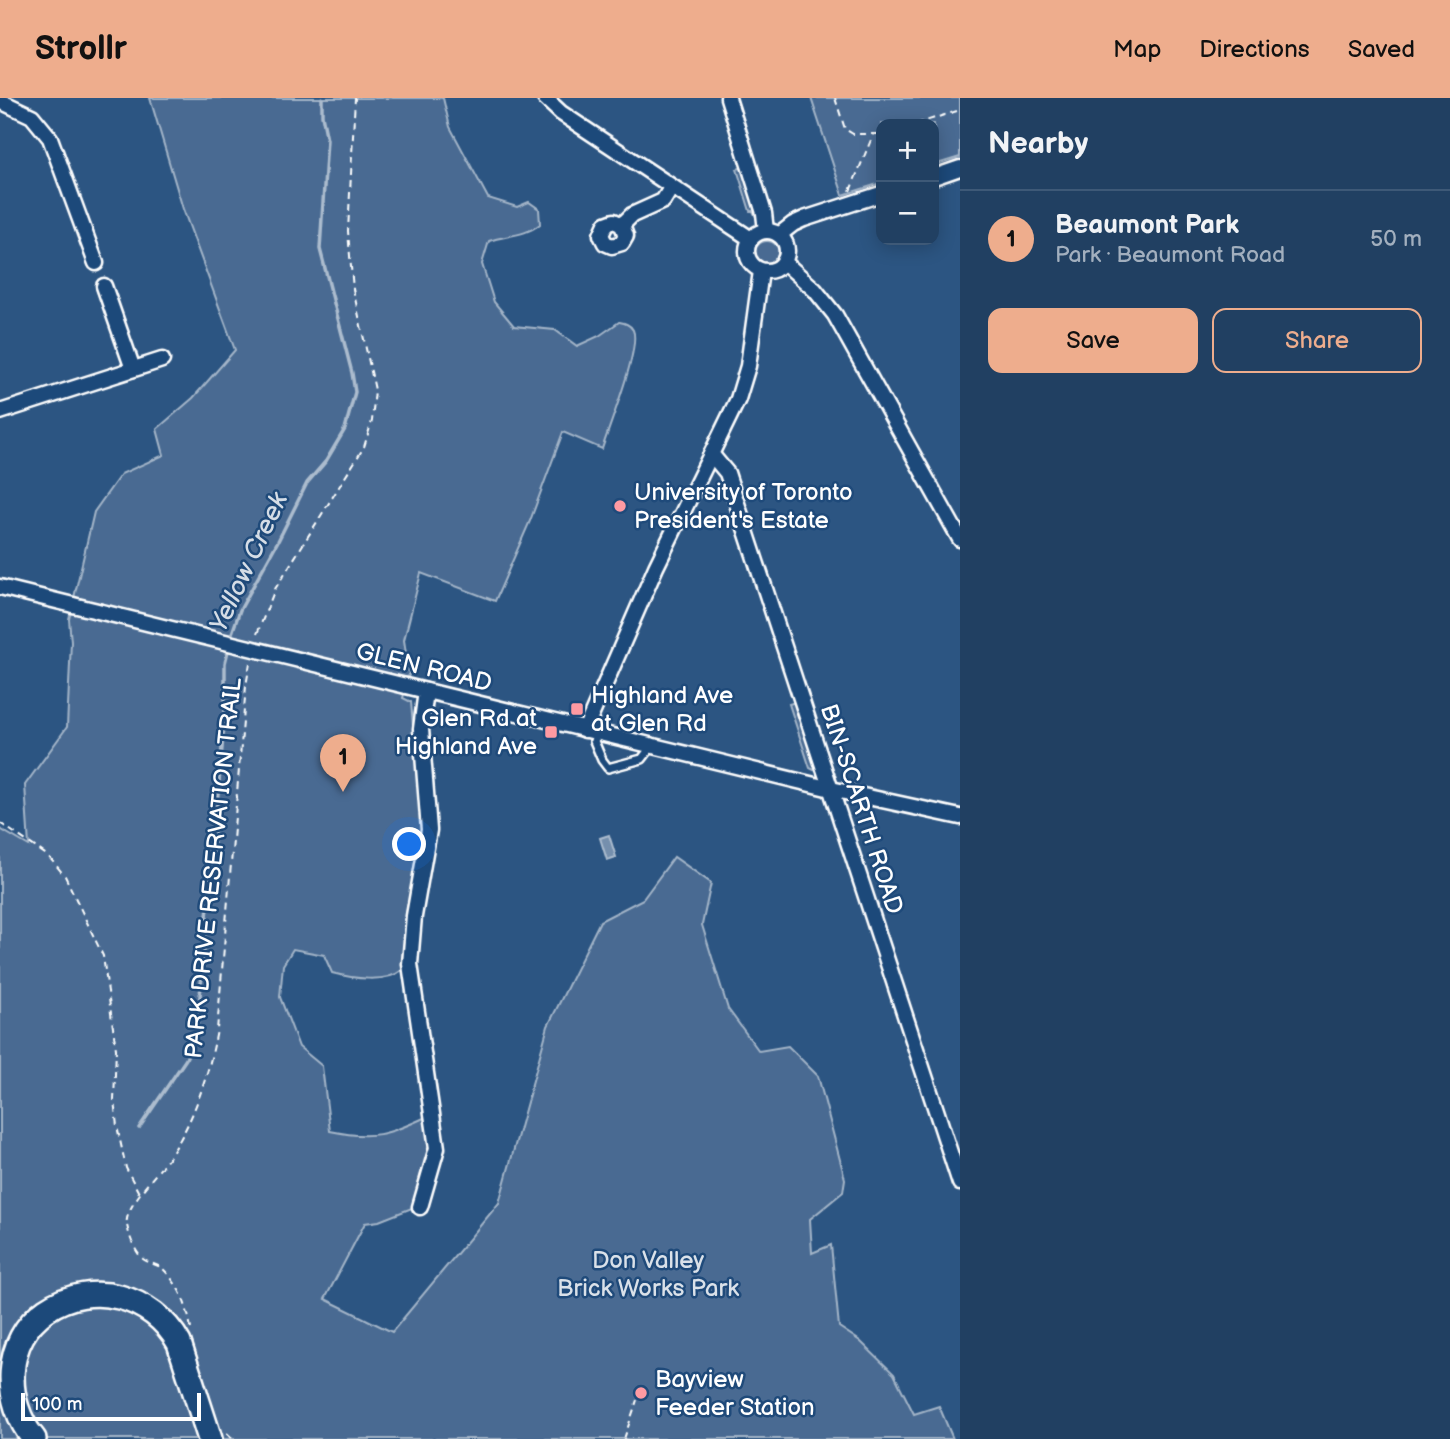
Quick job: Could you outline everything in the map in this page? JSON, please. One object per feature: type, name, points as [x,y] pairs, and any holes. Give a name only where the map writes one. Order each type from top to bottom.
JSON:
[{"type":"main road","points":[[34,1439],[16,1411],[11,1389],[12,1367],[18,1347],[30,1325],[45,1311],[62,1301],[86,1294],[124,1297],[158,1315],[172,1331],[179,1343],[210,1439]]},
{"type":"street","points":[[545,98],[561,113],[751,239]]},
{"type":"street","points":[[728,98],[764,213],[773,233],[787,251],[784,262],[774,270],[761,271],[755,268],[747,251],[755,235],[773,233],[804,219],[876,196]]},
{"type":"street","points":[[0,101],[24,111],[43,127],[56,150],[96,264]]},
{"type":"street","points":[[939,175],[960,168]]},
{"type":"street","points":[[622,225],[632,215],[663,201],[671,188]]},
{"type":"street","points":[[784,262],[815,290],[835,315],[960,539]]},
{"type":"street","points":[[591,731],[656,567],[712,455],[743,383],[761,271]]},
{"type":"street","points":[[104,286],[133,369]]},
{"type":"street","points":[[0,412],[162,360]]},
{"type":"street","name":"BIN-SCARTH ROAD","points":[[712,455],[727,473],[960,1183]]},
{"type":"street","name":"GLEN ROAD","points":[[0,587],[831,789],[960,817]]},
{"type":"street","points":[[420,1206],[438,1148],[410,964],[414,916],[429,831],[421,729],[426,691]]},
{"type":"lane","points":[[591,731],[602,760],[608,768],[642,759],[652,746]]},
{"type":"path","points":[[254,642],[275,589],[364,447],[372,421],[375,390],[353,289],[348,231],[355,98]]},
{"type":"path","points":[[835,98],[845,130],[853,134],[876,135]]},
{"type":"path","points":[[932,119],[960,110]]},
{"type":"path","points":[[846,206],[852,183],[873,135]]},
{"type":"path","name":"PARK DRIVE RESERVATION TRAIL","points":[[0,823],[48,856],[65,876],[103,956],[116,1049],[114,1100],[117,1126],[126,1168],[140,1195],[170,1156],[208,1075],[213,1055],[246,686],[252,653]]},
{"type":"path","points":[[624,1439],[637,1400]]},
{"type":"green space","name":"Don Valley Brick Works Park","points":[[150,98],[443,98],[450,127],[488,198],[517,207],[529,202],[539,209],[540,224],[535,228],[489,241],[482,264],[494,302],[514,326],[555,330],[577,346],[599,336],[619,322],[629,325],[633,330],[633,353],[629,369],[602,449],[563,432],[530,521],[495,601],[421,573],[404,640],[409,674],[403,698],[411,702],[423,810],[422,838],[406,914],[402,970],[387,977],[349,977],[332,973],[324,955],[293,949],[283,965],[280,997],[299,1047],[322,1066],[330,1131],[357,1135],[380,1134],[426,1117],[428,1131],[427,1164],[412,1208],[379,1221],[365,1223],[325,1299],[392,1332],[499,1203],[548,1026],[600,921],[643,899],[674,857],[711,883],[702,925],[728,1009],[759,1051],[788,1046],[818,1076],[845,1179],[843,1192],[810,1219],[812,1253],[831,1245],[839,1327],[860,1341],[894,1374],[914,1414],[939,1406],[953,1439],[0,1439],[0,829],[29,846],[25,785],[67,727],[71,642],[69,619],[94,512],[121,474],[164,455],[157,429],[193,398],[235,350],[183,209]]},
{"type":"green space","points":[[811,98],[960,98],[960,157],[939,163],[939,119],[876,119],[876,185],[843,195]]},
{"type":"green space","points":[[744,167],[760,214],[759,223],[753,211],[750,211],[737,169]]},
{"type":"green space","points":[[767,241],[776,244],[779,253],[776,262],[767,265],[758,262],[755,253],[758,244]]},
{"type":"green space","points":[[796,702],[816,765],[814,770],[810,768],[789,704]]},
{"type":"shaded area","points":[[609,835],[616,857],[607,860],[600,838]]},
{"type":"waterway","name":"Yellow Creek","points":[[230,639],[240,610],[307,483],[326,461],[345,429],[355,392],[320,249],[327,140],[322,98]]},
{"type":"waterway","name":"Yellow Creek","points":[[139,1128],[186,1059],[197,1030],[225,714],[225,663],[229,647]]},
{"type":"place","name":"University of Toronto President's Estate","points":[[620,506]]},
{"type":"place","name":"Highland Ave at Glen Rd","points":[[577,709]]},
{"type":"place","name":"Glen Rd at Highland Ave","points":[[551,732]]},
{"type":"place","name":"Beaumont Park","points":[[343,792]]},
{"type":"place","name":"Bayview Feeder Station","points":[[641,1393]]}]
